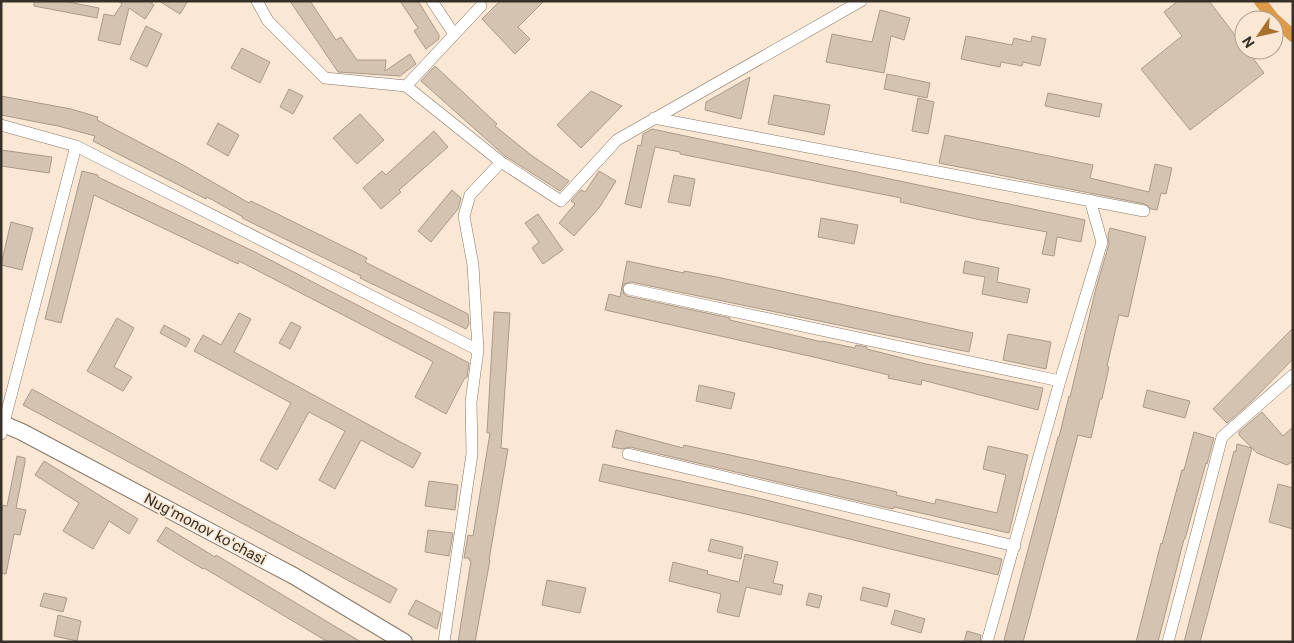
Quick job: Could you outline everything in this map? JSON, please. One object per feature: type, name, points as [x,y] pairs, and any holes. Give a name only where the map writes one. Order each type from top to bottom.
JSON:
[{"type":"main road","name":"Nugʻmonov koʻchasi","points":[[2,427],[22,432],[294,576],[404,642]]},
{"type":"street","points":[[257,1],[268,21],[325,78],[406,86],[500,162],[561,201],[617,140],[861,1]]},
{"type":"street","points":[[432,1],[454,34]]},
{"type":"street","points":[[406,86],[481,6]]},
{"type":"street","points":[[654,118],[1144,211]]},
{"type":"street","points":[[1,125],[76,146],[478,350]]},
{"type":"street","points":[[2,427],[76,146]]},
{"type":"street","points":[[444,642],[472,454],[471,402],[478,350],[473,265],[464,216],[470,195],[500,162]]},
{"type":"street","points":[[987,642],[1060,381],[1102,242],[1090,200]]},
{"type":"street","points":[[629,289],[1060,381]]},
{"type":"street","points":[[1168,642],[1222,438],[1293,375]]},
{"type":"street","points":[[628,454],[1015,546]]},
{"type":"building","points":[[34,1],[63,1],[99,8],[97,18],[34,6]]},
{"type":"building","points":[[118,1],[148,1],[154,5],[145,19],[129,8],[120,45],[98,40],[104,14],[114,16],[122,4]]},
{"type":"building","points":[[159,1],[188,1],[180,14]]},
{"type":"building","points":[[290,1],[310,1],[336,40],[341,37],[357,60],[386,60],[385,71],[410,54],[416,64],[400,76],[338,72]]},
{"type":"building","points":[[400,1],[418,1],[439,35],[439,39],[426,49],[414,31],[418,28]]},
{"type":"building","points":[[500,1],[544,1],[518,27],[530,39],[515,54],[482,19]]},
{"type":"building","points":[[1178,1],[1209,1],[1234,34],[1234,60],[1254,60],[1264,73],[1190,130],[1141,69],[1182,36],[1164,12]]},
{"type":"building","points":[[880,10],[910,18],[904,40],[891,36],[884,73],[826,62],[832,34],[872,42]]},
{"type":"building","points":[[146,26],[162,34],[147,67],[130,59]]},
{"type":"building","points":[[966,36],[1012,45],[1014,38],[1031,42],[1032,36],[1046,39],[1040,66],[1023,62],[1022,66],[1001,62],[1000,67],[961,59]]},
{"type":"building","points":[[242,48],[270,62],[260,83],[231,68]]},
{"type":"building","points":[[435,66],[497,124],[495,126],[531,155],[569,181],[560,191],[505,156],[421,81]]},
{"type":"building","points":[[887,74],[930,83],[927,98],[884,89]]},
{"type":"building","points":[[750,77],[741,119],[705,110],[706,102]]},
{"type":"building","points":[[289,89],[303,96],[293,114],[280,107]]},
{"type":"building","points":[[591,91],[622,106],[581,148],[557,125]]},
{"type":"building","points":[[1048,93],[1102,104],[1099,117],[1045,106]]},
{"type":"building","points":[[774,95],[830,105],[824,135],[768,124]]},
{"type":"building","points":[[1,96],[71,109],[98,117],[97,120],[183,165],[249,203],[251,201],[367,258],[365,262],[468,314],[469,324],[466,329],[360,278],[361,276],[242,218],[207,197],[206,199],[93,141],[95,136],[58,126],[1,115]]},
{"type":"building","points":[[918,98],[934,102],[928,134],[912,131]]},
{"type":"building","points":[[360,114],[384,140],[357,164],[333,138]]},
{"type":"building","points":[[218,123],[239,135],[228,156],[207,144]]},
{"type":"building","points":[[652,129],[1085,220],[1081,242],[1057,237],[1054,256],[1042,254],[1047,232],[976,219],[900,202],[901,198],[680,154],[680,152],[655,147],[641,208],[625,204],[638,145],[641,146],[643,134]]},
{"type":"building","points":[[434,131],[448,147],[399,190],[401,192],[381,209],[363,188],[382,171],[386,175]]},
{"type":"building","points":[[945,135],[1093,165],[1090,178],[1149,192],[1155,164],[1172,168],[1166,194],[1161,193],[1157,210],[1151,209],[1145,204],[939,163]]},
{"type":"building","points":[[1,150],[52,157],[49,173],[1,166]]},
{"type":"building","points":[[82,171],[98,175],[98,177],[255,252],[469,363],[467,377],[464,379],[446,414],[415,397],[433,362],[430,360],[239,261],[238,264],[94,195],[61,323],[45,319]]},
{"type":"building","points":[[599,171],[616,181],[599,208],[574,236],[559,223],[575,204],[571,201],[581,190],[585,192]]},
{"type":"building","points":[[674,175],[695,179],[690,206],[668,202]]},
{"type":"building","points":[[452,190],[461,198],[458,209],[431,242],[418,231]]},
{"type":"building","points":[[538,214],[563,250],[543,264],[532,248],[539,242],[525,223]]},
{"type":"building","points":[[821,218],[858,225],[854,244],[818,237]]},
{"type":"building","points":[[11,222],[33,228],[22,270],[1,265]]},
{"type":"building","points":[[1110,228],[1146,237],[1128,317],[1119,315],[1107,366],[1109,367],[1102,399],[1100,399],[1091,438],[1078,435],[1023,642],[1010,642],[1004,640],[1070,397],[1096,288],[1109,244],[1108,235]]},
{"type":"building","points":[[627,261],[684,273],[684,271],[717,277],[973,333],[969,352],[631,282],[624,284],[622,288],[627,296],[730,318],[730,320],[822,342],[855,348],[856,345],[867,347],[867,349],[926,364],[1043,388],[1038,410],[922,380],[921,385],[888,378],[889,375],[605,310],[609,294],[620,297]]},
{"type":"building","points":[[965,261],[999,268],[997,282],[1030,289],[1027,303],[982,294],[985,277],[963,273]]},
{"type":"building","points":[[494,312],[510,313],[501,448],[508,449],[475,642],[458,642],[471,561],[469,558],[464,558],[468,535],[473,536],[490,433],[487,433]]},
{"type":"building","points":[[239,313],[251,319],[234,352],[421,453],[413,468],[361,440],[335,489],[319,480],[345,431],[309,412],[277,470],[260,460],[291,403],[194,351],[203,335],[221,345]]},
{"type":"building","points":[[117,318],[134,328],[114,367],[132,377],[123,391],[87,371]]},
{"type":"building","points":[[291,322],[301,327],[290,349],[279,343]]},
{"type":"building","points":[[164,325],[190,339],[186,347],[160,333]]},
{"type":"building","points":[[1293,328],[1293,359],[1252,401],[1227,423],[1213,409]]},
{"type":"building","points":[[1008,334],[1051,342],[1046,369],[1003,360]]},
{"type":"building","points":[[699,385],[735,393],[731,409],[696,401]]},
{"type":"building","points":[[32,389],[397,589],[390,603],[23,405]]},
{"type":"building","points":[[1147,390],[1190,401],[1185,418],[1143,407]]},
{"type":"building","points":[[1262,412],[1283,436],[1293,427],[1293,461],[1287,465],[1257,453],[1239,435],[1239,432]]},
{"type":"building","points":[[616,430],[683,448],[684,445],[863,484],[897,492],[896,495],[935,504],[936,499],[997,513],[1006,475],[983,469],[988,446],[1028,455],[1009,533],[894,507],[893,509],[630,447],[622,449],[612,447]]},
{"type":"building","points":[[1194,432],[1214,438],[1184,539],[1158,642],[1136,642],[1161,543]]},
{"type":"building","points":[[1237,444],[1252,448],[1200,642],[1184,642],[1234,451],[1236,452]]},
{"type":"building","points":[[17,456],[25,458],[25,462],[16,508],[26,510],[20,535],[14,534],[6,574],[1,573],[1,515],[3,505],[7,506]]},
{"type":"building","points":[[44,461],[138,519],[129,534],[109,521],[93,549],[63,531],[79,503],[35,475]]},
{"type":"building","points":[[603,464],[754,497],[1002,559],[998,575],[750,515],[599,481]]},
{"type":"building","points":[[429,481],[458,485],[455,510],[425,506]]},
{"type":"building","points":[[1278,484],[1293,488],[1293,529],[1269,522]]},
{"type":"building","points":[[166,527],[361,642],[329,642],[203,569],[157,541]]},
{"type":"building","points":[[428,530],[453,533],[449,556],[425,552]]},
{"type":"building","points":[[711,539],[743,547],[741,559],[708,551]]},
{"type":"building","points":[[745,554],[778,562],[773,583],[783,585],[781,595],[746,587],[739,617],[717,612],[721,594],[669,581],[673,562],[708,571],[707,574],[739,582]]},
{"type":"building","points":[[547,580],[586,588],[580,613],[542,605]]},
{"type":"building","points":[[863,587],[890,594],[887,607],[860,600]]},
{"type":"building","points":[[44,593],[67,598],[63,612],[40,606]]},
{"type":"building","points":[[809,593],[822,596],[819,608],[806,605]]},
{"type":"building","points":[[416,600],[441,613],[437,629],[408,614]]},
{"type":"building","points":[[895,610],[925,619],[921,633],[891,624]]},
{"type":"building","points":[[58,615],[81,621],[77,641],[54,636]]},
{"type":"building","points":[[967,631],[981,635],[980,642],[964,642]]},
{"type":"waterway","points":[[1260,1],[1273,18],[1293,36]]}]
